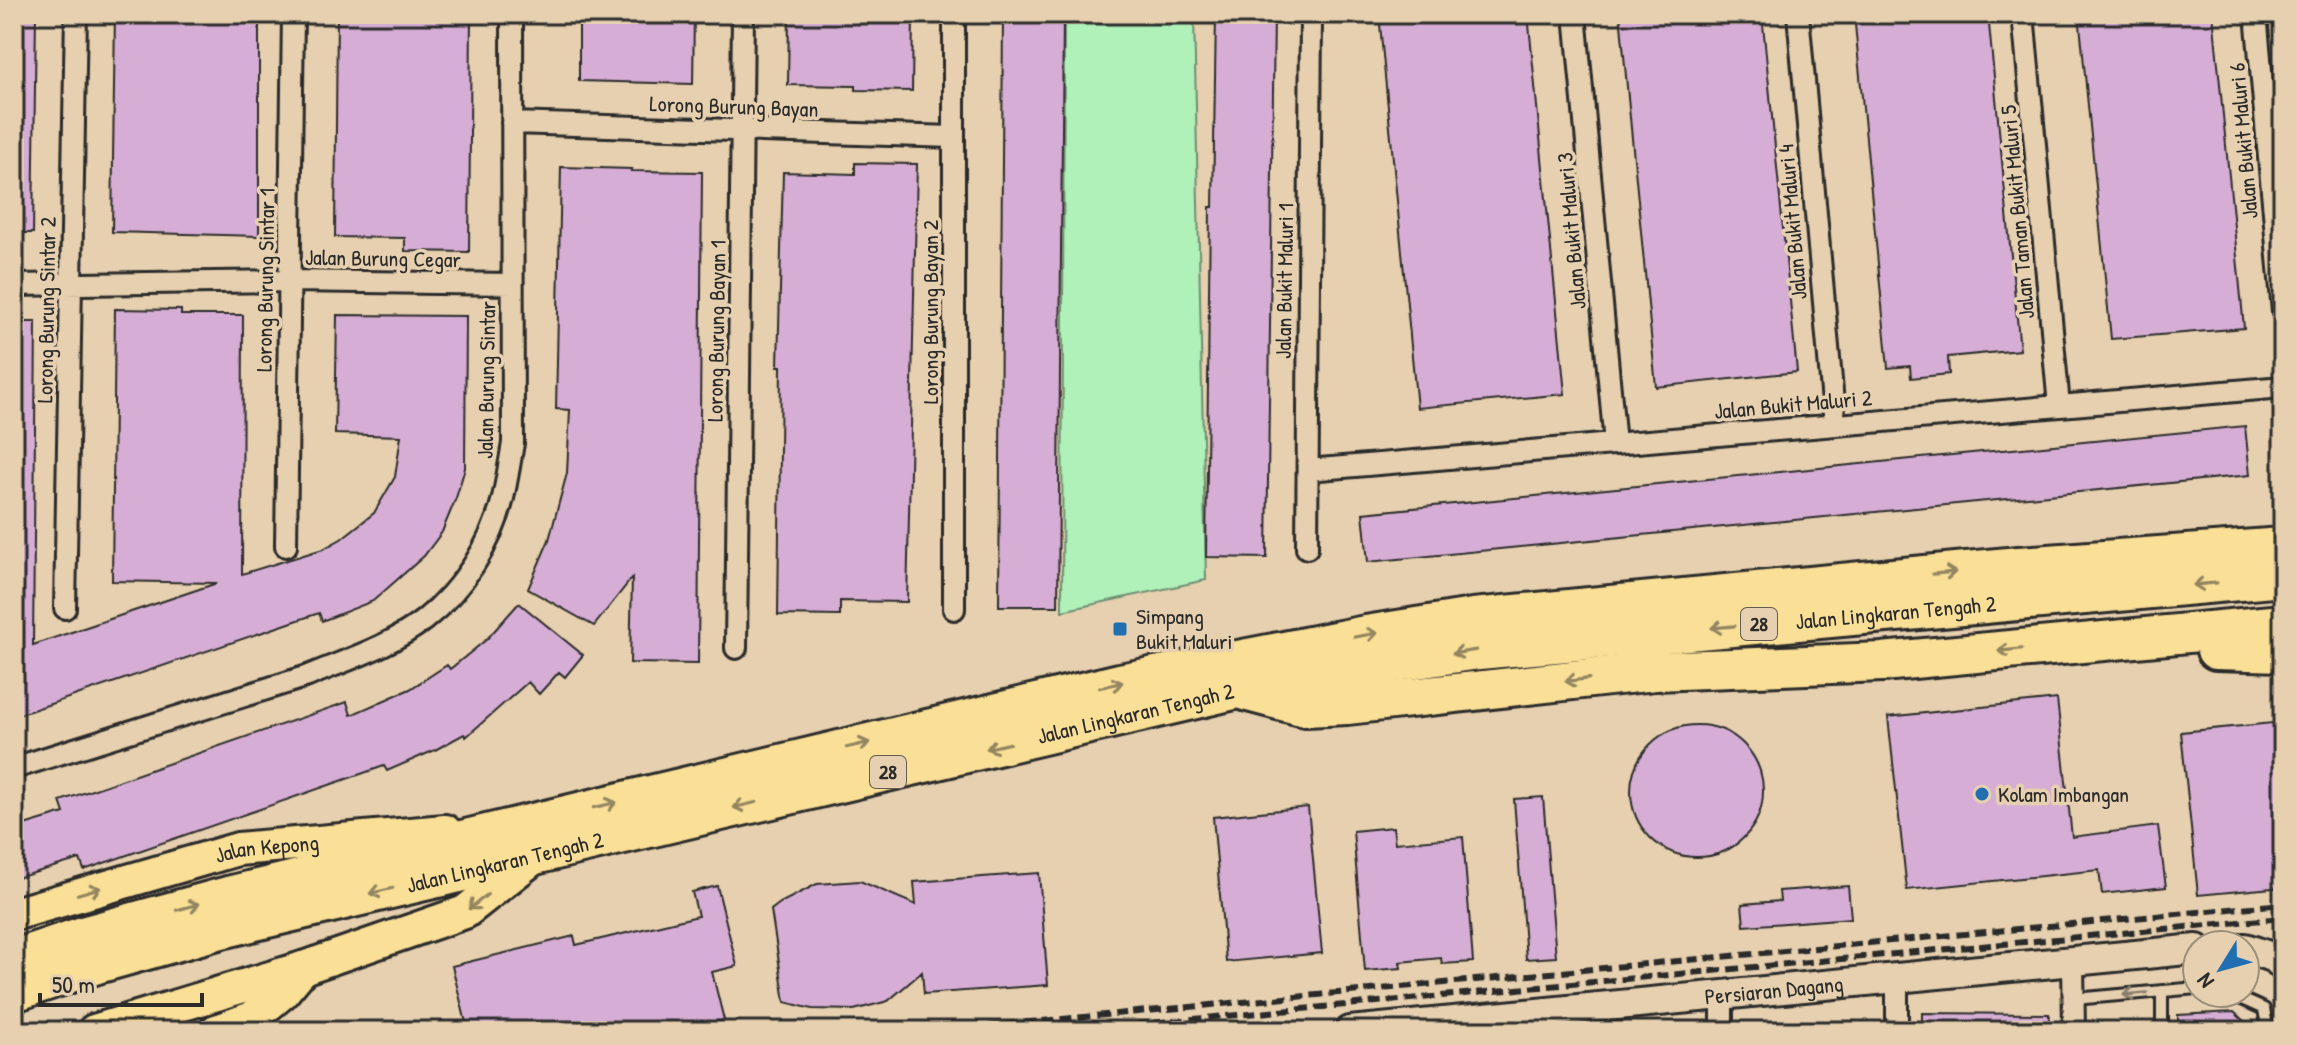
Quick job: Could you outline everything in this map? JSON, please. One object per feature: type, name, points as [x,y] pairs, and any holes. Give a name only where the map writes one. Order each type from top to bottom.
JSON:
[{"type":"highway","name":"Jalan Lingkaran Tengah 2","points":[[534,839],[1120,683],[1412,628],[1473,618],[1989,569],[2283,547]]},
{"type":"highway","name":"Jalan Lingkaran Tengah 2","points":[[14,992],[91,950],[228,896],[534,839],[1238,689],[1479,650],[2283,577]]},
{"type":"highway","points":[[1238,689],[1305,707],[1347,705],[1655,671],[1882,662],[2283,624]]},
{"type":"highway","points":[[2057,645],[2283,652]]},
{"type":"highway","name":"Jalan Lingkaran Tengah 2","points":[[14,959],[91,950]]},
{"type":"main road","name":"Jalan Kepong","points":[[14,914],[238,849],[534,839]]},
{"type":"main road","points":[[94,1031],[303,968],[465,912],[534,839]]},
{"type":"main road","points":[[2261,944],[2283,941]]},
{"type":"main road","name":"Persiaran Dagang","points":[[1350,1031],[1545,1022],[1722,995],[2181,951]]},
{"type":"main road","points":[[2261,953],[2275,958],[2283,966]]},
{"type":"main road","points":[[216,1031],[252,1018],[282,993],[303,968]]},
{"type":"street","name":"Lorong Burung Sintar 2","points":[[65,608],[76,14]]},
{"type":"street","name":"Lorong Burung Sintar 1","points":[[286,546],[293,14]]},
{"type":"street","name":"Jalan Burung Sintar","points":[[14,768],[308,676],[398,636],[424,619],[466,575],[483,549],[503,499],[513,443],[512,14]]},
{"type":"street","name":"Lorong Burung Bayan 1","points":[[736,648],[743,14]]},
{"type":"street","name":"Lorong Burung Bayan 2","points":[[954,14],[954,609]]},
{"type":"street","name":"Jalan Bukit Maluri 1","points":[[1307,548],[1311,14]]},
{"type":"street","name":"Jalan Bukit Maluri 3","points":[[1575,14],[1615,444]]},
{"type":"street","name":"Jalan Bukit Maluri 4","points":[[1798,14],[1835,425]]},
{"type":"street","name":"Jalan Taman Bukit Maluri 5","points":[[2023,14],[2059,406]]},
{"type":"street","name":"Jalan Bukit Maluri 6","points":[[2256,14],[2283,312]]},
{"type":"street","name":"Lorong Burung Bayan","points":[[512,123],[954,137]]},
{"type":"street","name":"Jalan Burung Cegar","points":[[14,285],[289,281],[512,284]]},
{"type":"street","name":"Jalan Bukit Maluri 2","points":[[1308,470],[2283,387]]},
{"type":"street","points":[[2073,961],[2074,1031]]},
{"type":"street","points":[[1897,979],[1897,1031]]},
{"type":"street","points":[[1722,995],[1722,1031]]},
{"type":"lane","points":[[2074,999],[2181,989]]},
{"type":"lane","points":[[2162,991],[2162,1031]]},
{"type":"lane","points":[[2261,1008],[2264,1009],[2268,1031]]},
{"type":"green space","points":[[1064,14],[1194,14],[1206,580],[1062,611]]},
{"type":"building","points":[[14,14],[36,14],[33,233],[14,233]]},
{"type":"building","points":[[115,14],[259,14],[259,236],[112,232]]},
{"type":"building","points":[[337,14],[471,14],[469,252],[405,251],[405,238],[335,237]]},
{"type":"building","points":[[579,14],[694,14],[693,84],[579,81]]},
{"type":"building","points":[[789,14],[913,14],[912,91],[788,85]]},
{"type":"building","points":[[1003,14],[1063,14],[1058,606],[999,606]]},
{"type":"building","points":[[1216,14],[1274,14],[1267,558],[1206,557],[1210,207],[1213,207]]},
{"type":"building","points":[[1379,14],[1528,14],[1565,394],[1417,408]]},
{"type":"building","points":[[1620,14],[1762,14],[1797,372],[1656,387]]},
{"type":"building","points":[[1854,14],[1988,14],[2020,350],[1948,357],[1949,374],[1911,378],[1910,366],[1888,368]]},
{"type":"building","points":[[2079,14],[2213,14],[2244,328],[2111,339]]},
{"type":"building","points":[[855,163],[917,164],[907,602],[840,601],[840,616],[778,615],[781,366],[778,366],[783,172],[855,174]]},
{"type":"building","points":[[561,167],[702,172],[698,664],[630,663],[632,578],[594,626],[528,589],[549,540],[567,473],[570,410],[556,409]]},
{"type":"building","points":[[115,309],[181,310],[181,315],[243,315],[242,574],[323,549],[341,539],[374,513],[395,477],[401,436],[335,434],[337,315],[466,316],[465,468],[442,532],[424,556],[373,601],[322,621],[319,613],[18,715],[14,704],[14,322],[36,322],[33,645],[217,583],[112,581]]},
{"type":"building","points":[[2245,426],[2250,475],[1368,562],[1363,513]]},
{"type":"building","points":[[519,603],[583,655],[565,677],[559,672],[539,694],[528,682],[466,737],[464,734],[387,771],[384,766],[84,870],[80,859],[14,879],[14,828],[64,813],[60,801],[347,702],[351,715],[410,689],[447,665],[450,669],[487,639]]},
{"type":"building","name":"Kolam Imbangan","points":[[2057,699],[2072,837],[2158,826],[2166,887],[2102,894],[2099,870],[1907,890],[1888,717]]},
{"type":"building","name":"Kolam Imbangan","points":[[2283,722],[2283,887],[2198,895],[2181,732]]},
{"type":"building","points":[[1697,725],[1722,730],[1744,744],[1758,766],[1763,791],[1758,816],[1744,838],[1722,852],[1697,857],[1672,852],[1650,838],[1636,816],[1631,791],[1636,766],[1650,744],[1672,730]]},
{"type":"building","points":[[1543,797],[1556,957],[1526,959],[1514,799]]},
{"type":"building","points":[[1308,807],[1322,953],[1226,962],[1213,817]]},
{"type":"building","points":[[1393,827],[1395,843],[1463,837],[1473,962],[1442,964],[1441,958],[1400,962],[1401,968],[1365,971],[1353,831]]},
{"type":"building","points":[[1039,873],[1048,985],[924,994],[922,972],[888,1001],[854,1010],[812,1009],[785,1002],[771,910],[817,884],[860,881],[916,905],[914,882]]},
{"type":"building","points":[[717,886],[737,966],[712,972],[724,1020],[678,1031],[468,1031],[452,966],[574,936],[576,945],[698,916],[692,892]]},
{"type":"building","points":[[1848,886],[1851,918],[1744,926],[1742,904],[1780,901],[1779,891]]},
{"type":"building","points":[[2234,1012],[2255,1031],[2178,1031],[2178,1015]]},
{"type":"building","points":[[1922,1013],[2049,1014],[2049,1031],[1922,1031]]},
{"type":"railway","points":[[935,1031],[2283,904]]},
{"type":"railway","points":[[1065,1031],[2283,918]]},
{"type":"place","name":"Simpang Bukit Maluri","points":[[1120,629]]},
{"type":"place","name":"Kolam Imbangan","points":[[1982,794]]}]
